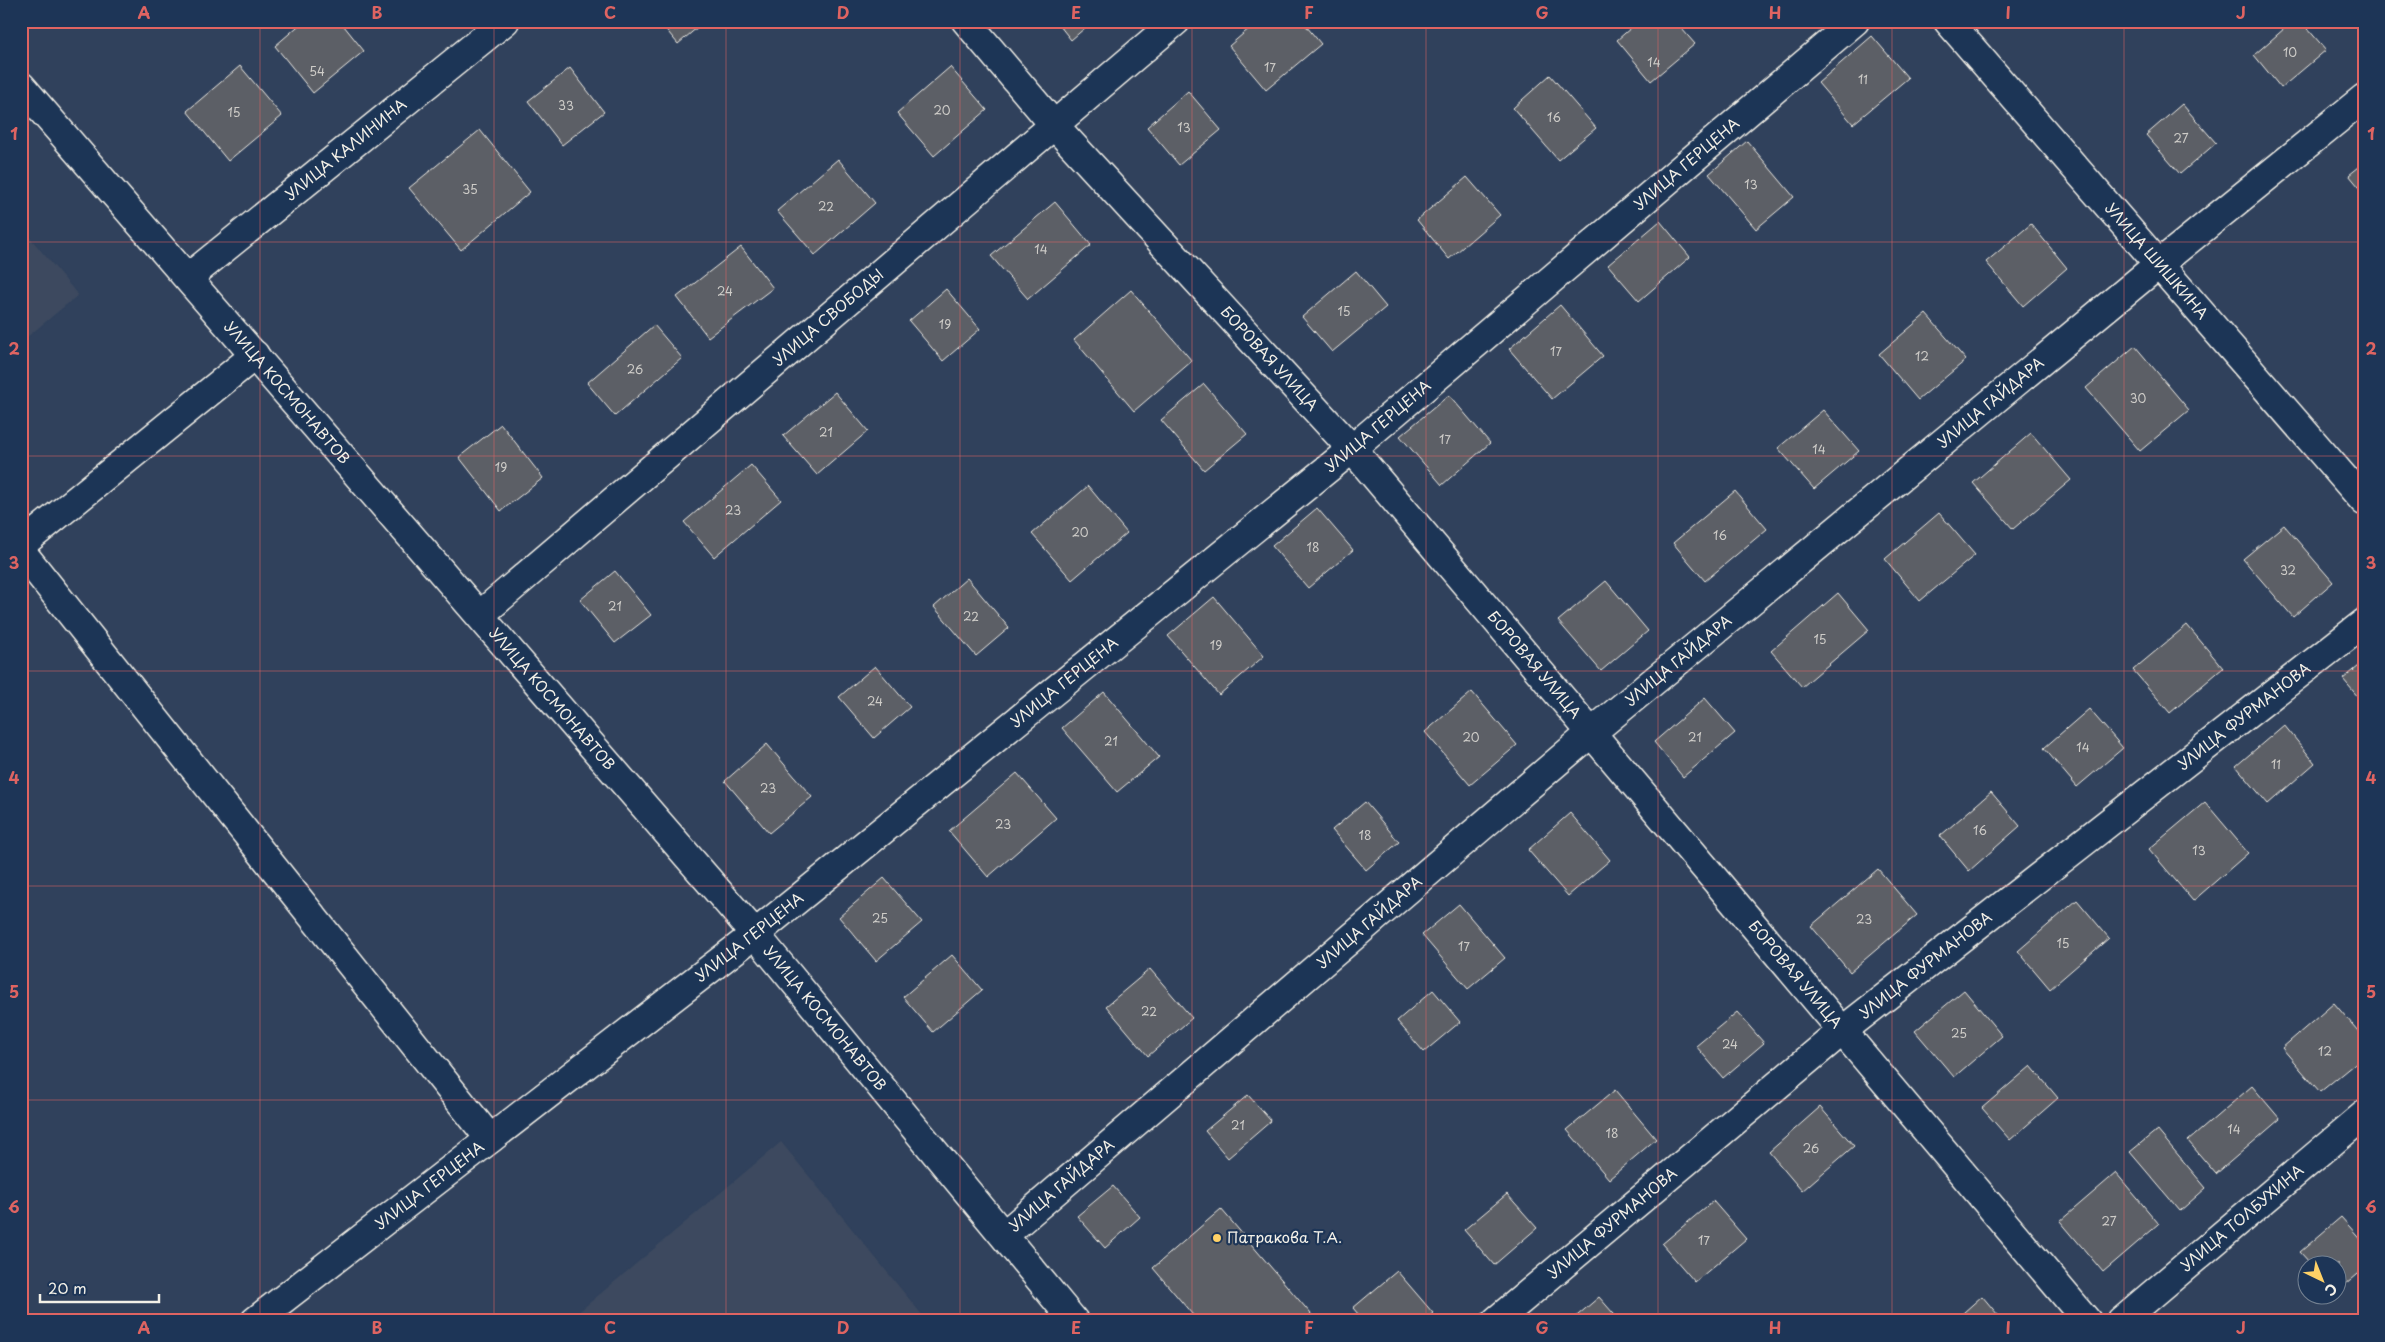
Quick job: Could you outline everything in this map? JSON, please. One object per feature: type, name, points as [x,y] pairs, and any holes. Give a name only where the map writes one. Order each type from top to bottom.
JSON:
[{"type":"street","name":"УЛИЦА КАЛИНИНА","points":[[189,277],[505,21]]},
{"type":"street","name":"БОРОВАЯ УЛИЦА","points":[[966,21],[1054,125],[1352,449],[2087,1321]]},
{"type":"street","name":"УЛИЦА СВОБОДЫ","points":[[480,615],[1176,21]]},
{"type":"street","name":"УЛИЦА ГЕРЦЕНА","points":[[255,1321],[755,934],[1352,449],[1855,21]]},
{"type":"street","name":"УЛИЦА ШИШКИНА","points":[[1948,21],[2364,501]]},
{"type":"street","name":"УЛИЦА КОСМОНАВТОВ","points":[[21,86],[189,277],[755,934],[1074,1321]]},
{"type":"street","name":"УЛИЦА ГАЙДАРА","points":[[1004,1235],[1591,733],[2159,264],[2364,98]]},
{"type":"street","points":[[21,545],[256,355]]},
{"type":"street","points":[[21,551],[490,1139]]},
{"type":"street","name":"УЛИЦА ФУРМАНОВА","points":[[1496,1321],[1842,1031],[2364,623]]},
{"type":"street","name":"УЛИЦА ТОЛБУХИНА","points":[[2121,1321],[2364,1115]]},
{"type":"shaded area","points":[[21,227],[78,295],[21,342]]},
{"type":"shaded area","points":[[781,1142],[927,1321],[568,1321]]},
{"type":"building","points":[[304,21],[340,21],[364,51],[313,93],[275,46]]},
{"type":"building","points":[[659,21],[705,21],[678,44]]},
{"type":"building","points":[[1056,21],[1093,21],[1071,40]]},
{"type":"building","points":[[1258,21],[1302,21],[1321,44],[1266,90],[1229,46]]},
{"type":"building","points":[[1639,21],[1675,21],[1695,44],[1651,81],[1617,40]]},
{"type":"building","points":[[2293,21],[2301,21],[2326,50],[2281,88],[2254,55]]},
{"type":"building","points":[[1872,36],[1908,78],[1853,124],[1818,83]]},
{"type":"building","points":[[240,66],[282,116],[228,161],[187,111]]},
{"type":"building","points":[[950,67],[987,110],[934,156],[897,113]]},
{"type":"building","points":[[570,68],[604,112],[562,145],[528,101]]},
{"type":"building","points":[[1550,75],[1596,128],[1558,160],[1513,108]]},
{"type":"building","points":[[1188,91],[1221,130],[1179,165],[1147,127]]},
{"type":"building","points":[[2182,104],[2216,143],[2180,174],[2146,135]]},
{"type":"building","points":[[480,130],[530,192],[461,250],[409,188]]},
{"type":"building","points":[[1747,141],[1794,197],[1756,229],[1709,174]]},
{"type":"building","points":[[838,159],[875,203],[815,255],[777,211]]},
{"type":"building","points":[[2364,163],[2364,193],[2349,175]]},
{"type":"building","points":[[1467,177],[1500,215],[1449,259],[1417,220]]},
{"type":"building","points":[[1055,202],[1091,245],[1028,299],[991,256]]},
{"type":"building","points":[[1660,221],[1690,257],[1639,301],[1608,265]]},
{"type":"building","points":[[2031,224],[2067,268],[2023,306],[1986,262]]},
{"type":"building","points":[[741,247],[773,288],[708,337],[677,297]]},
{"type":"building","points":[[1356,271],[1386,307],[1332,352],[1302,317]]},
{"type":"building","points":[[946,289],[980,329],[943,361],[909,321]]},
{"type":"building","points":[[1131,290],[1192,361],[1134,411],[1074,340]]},
{"type":"building","points":[[1560,305],[1603,356],[1552,399],[1509,349]]},
{"type":"building","points":[[1926,314],[1966,360],[1918,400],[1879,354]]},
{"type":"building","points":[[654,325],[682,358],[615,416],[587,383]]},
{"type":"building","points":[[2135,346],[2189,410],[2140,451],[2086,388]]},
{"type":"building","points":[[1204,384],[1247,434],[1204,470],[1161,420]]},
{"type":"building","points":[[835,392],[868,431],[817,475],[783,436]]},
{"type":"building","points":[[1449,395],[1490,443],[1442,485],[1400,436]]},
{"type":"building","points":[[1823,410],[1859,451],[1814,489],[1778,448]]},
{"type":"building","points":[[501,424],[543,478],[501,511],[459,457]]},
{"type":"building","points":[[2031,433],[2071,480],[2013,529],[1973,483]]},
{"type":"building","points":[[751,465],[781,500],[714,557],[684,522]]},
{"type":"building","points":[[1088,486],[1127,533],[1072,580],[1032,534]]},
{"type":"building","points":[[1735,491],[1767,529],[1705,581],[1673,543]]},
{"type":"building","points":[[1317,508],[1353,550],[1308,588],[1272,546]]},
{"type":"building","points":[[1939,513],[1975,555],[1920,601],[1885,559]]},
{"type":"building","points":[[2284,525],[2333,582],[2293,617],[2243,559]]},
{"type":"building","points":[[615,571],[651,615],[615,643],[580,600]]},
{"type":"building","points":[[967,578],[1009,628],[976,656],[934,607]]},
{"type":"building","points":[[1606,581],[1648,631],[1601,671],[1558,621]]},
{"type":"building","points":[[1838,593],[1869,630],[1802,687],[1771,651]]},
{"type":"building","points":[[1214,597],[1264,656],[1219,695],[1168,636]]},
{"type":"building","points":[[2187,625],[2223,668],[2170,713],[2133,670]]},
{"type":"building","points":[[2364,662],[2364,704],[2343,679]]},
{"type":"building","points":[[875,666],[910,707],[874,738],[839,697]]},
{"type":"building","points":[[1104,692],[1159,757],[1117,792],[1062,728]]},
{"type":"building","points":[[1472,692],[1517,745],[1470,785],[1425,732]]},
{"type":"building","points":[[1705,698],[1735,733],[1683,777],[1654,742]]},
{"type":"building","points":[[2089,709],[2123,748],[2077,787],[2044,748]]},
{"type":"building","points":[[2284,725],[2315,763],[2268,804],[2236,766]]},
{"type":"building","points":[[767,744],[812,797],[769,833],[725,781]]},
{"type":"building","points":[[1017,773],[1056,818],[988,877],[949,831]]},
{"type":"building","points":[[1991,792],[2020,826],[1969,871],[1940,836]]},
{"type":"building","points":[[1365,802],[1399,842],[1366,870],[1332,830]]},
{"type":"building","points":[[2205,802],[2248,853],[2193,901],[2149,849]]},
{"type":"building","points":[[1570,813],[1610,860],[1568,896],[1528,850]]},
{"type":"building","points":[[1878,869],[1917,915],[1850,972],[1811,926]]},
{"type":"building","points":[[884,878],[922,922],[876,961],[839,917]]},
{"type":"building","points":[[2077,900],[2109,938],[2050,989],[2018,951]]},
{"type":"building","points":[[1459,904],[1505,958],[1468,989],[1422,935]]},
{"type":"building","points":[[952,955],[982,990],[933,1032],[903,997]]},
{"type":"building","points":[[1150,969],[1192,1018],[1148,1056],[1106,1006]]},
{"type":"building","points":[[1433,990],[1460,1022],[1424,1052],[1397,1021]]},
{"type":"building","points":[[1964,990],[2002,1036],[1954,1077],[1915,1031]]},
{"type":"building","points":[[2334,1003],[2364,1038],[2364,1056],[2320,1092],[2282,1048]]},
{"type":"building","points":[[1737,1012],[1764,1043],[1723,1078],[1696,1046]]},
{"type":"building","points":[[2031,1066],[2058,1098],[2010,1140],[1982,1108]]},
{"type":"building","points":[[2252,1086],[2280,1119],[2216,1174],[2188,1141]]},
{"type":"building","points":[[1615,1090],[1656,1139],[1609,1179],[1567,1130]]},
{"type":"building","points":[[1248,1095],[1271,1121],[1228,1158],[1205,1131]]},
{"type":"building","points":[[1820,1107],[1854,1146],[1802,1191],[1769,1152]]},
{"type":"building","points":[[2157,1130],[2206,1188],[2180,1211],[2130,1152]]},
{"type":"building","points":[[2116,1173],[2159,1224],[2103,1272],[2060,1221]]},
{"type":"building","points":[[1113,1186],[1140,1217],[1105,1248],[1077,1216]]},
{"type":"building","points":[[1507,1194],[1537,1228],[1494,1265],[1464,1230]]},
{"type":"building","points":[[1713,1201],[1746,1239],[1695,1282],[1662,1244]]},
{"type":"building","name":"Патракова Т.А.","points":[[1221,1209],[1317,1321],[1198,1321],[1153,1268]]},
{"type":"building","points":[[2341,1217],[2364,1243],[2364,1269],[2348,1283],[2348,1254],[2302,1254],[2300,1252]]},
{"type":"building","points":[[1397,1271],[1433,1313],[1424,1321],[1364,1321],[1353,1308]]},
{"type":"building","points":[[1982,1296],[2003,1321],[1954,1321]]},
{"type":"building","points":[[1599,1297],[1620,1321],[1571,1321]]},
{"type":"place","name":"Патракова Т.А.","points":[[1217,1238]]}]
